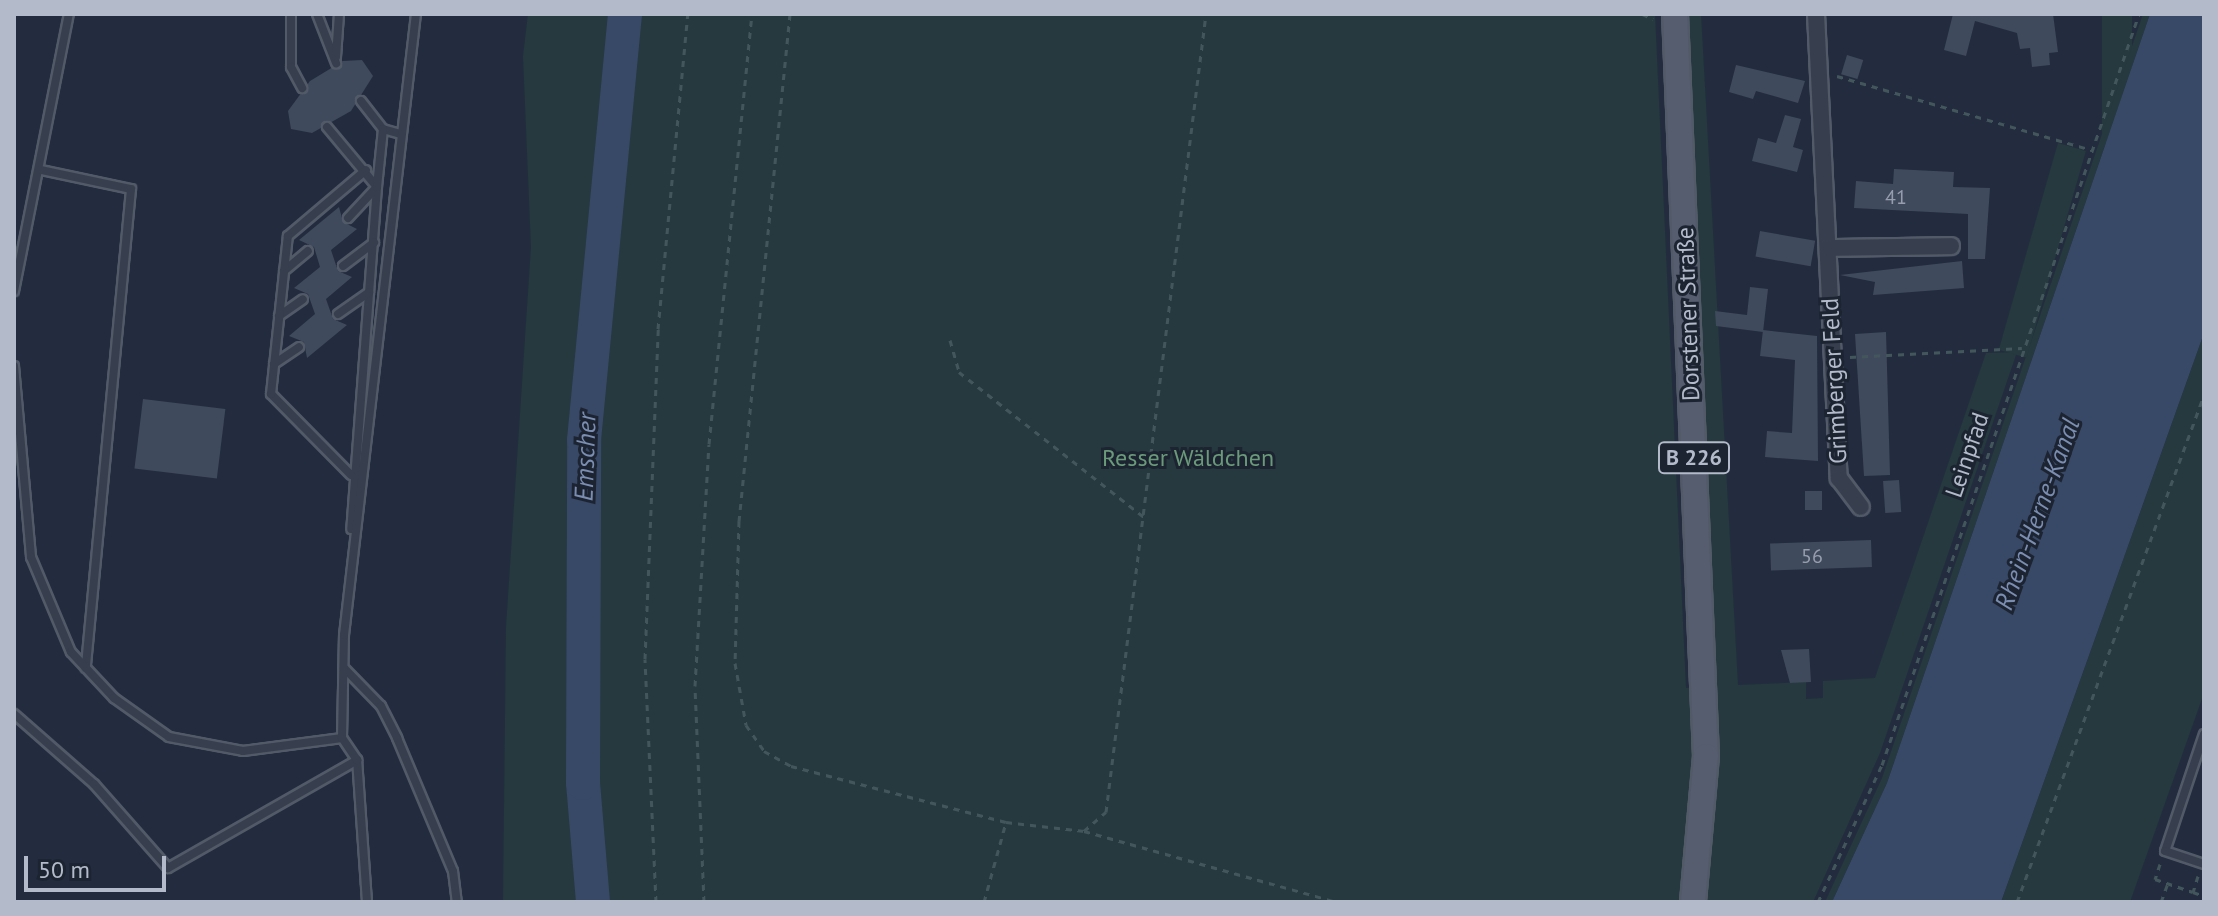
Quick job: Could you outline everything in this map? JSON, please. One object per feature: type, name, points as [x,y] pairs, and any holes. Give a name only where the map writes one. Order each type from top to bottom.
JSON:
[{"type":"main road","name":"Dorstener Straße","points":[[1675,14],[1706,756],[1693,902]]},
{"type":"street","name":"Grimberger Feld","points":[[1816,14],[1839,478],[1861,507]]},
{"type":"street","points":[[1828,248],[1951,246]]},
{"type":"lane","points":[[14,291],[41,170],[69,14]]},
{"type":"lane","points":[[291,14],[291,67],[302,88]]},
{"type":"lane","points":[[317,14],[336,63],[339,14]]},
{"type":"lane","points":[[352,546],[364,477],[416,14]]},
{"type":"lane","points":[[361,101],[383,129],[401,134]]},
{"type":"lane","points":[[327,127],[366,170],[377,187]]},
{"type":"lane","points":[[367,902],[357,760],[342,738],[352,546],[351,475],[383,129]]},
{"type":"lane","points":[[41,170],[131,189],[86,668]]},
{"type":"lane","points":[[364,477],[351,475],[271,394],[288,236],[366,170]]},
{"type":"lane","points":[[348,218],[377,187]]},
{"type":"lane","points":[[343,266],[374,243]]},
{"type":"lane","points":[[284,271],[308,251]]},
{"type":"lane","points":[[338,314],[369,292]]},
{"type":"lane","points":[[279,316],[303,299]]},
{"type":"lane","points":[[274,364],[299,347]]},
{"type":"lane","points":[[14,366],[31,557],[48,612],[86,668],[169,737],[206,748],[243,751],[342,738]]},
{"type":"lane","points":[[344,668],[381,706],[397,738],[453,871],[457,902]]},
{"type":"lane","points":[[14,714],[94,784],[168,868],[357,760]]},
{"type":"lane","points":[[2203,864],[2165,851],[2204,734]]},
{"type":"path","points":[[656,902],[645,659],[658,329],[688,14]]},
{"type":"path","points":[[704,902],[697,656],[709,444],[752,14]]},
{"type":"path","points":[[790,14],[739,521],[736,692],[764,751],[791,766],[1006,822],[1084,831],[1337,902]]},
{"type":"path","points":[[1084,831],[1106,812],[1206,14]]},
{"type":"path","name":"Leinpfad","points":[[1818,902],[1882,765],[2022,348],[2139,14]]},
{"type":"path","points":[[1818,71],[2092,150]]},
{"type":"path","points":[[950,340],[959,372],[1145,518]]},
{"type":"path","points":[[1833,358],[2022,348]]},
{"type":"path","points":[[2017,902],[2204,395]]},
{"type":"path","points":[[984,902],[1006,822]]},
{"type":"path","points":[[2165,851],[2155,879],[2204,896]]},
{"type":"path","points":[[2193,892],[2203,864]]},
{"type":"path","points":[[2161,902],[2168,883]]},
{"type":"green space","name":"Resser Wäldchen","points":[[528,14],[1655,14],[1686,688],[1714,686],[1686,14],[1701,14],[1738,685],[1806,682],[1806,699],[1823,698],[1823,681],[1875,678],[1986,353],[2017,352],[1880,753],[1813,902],[503,902],[506,627],[531,247],[523,56]]},
{"type":"green space","points":[[2102,14],[2132,14],[2132,143],[2102,143]]},
{"type":"green space","points":[[2143,14],[2150,14],[1887,783],[1832,902],[1825,902],[1882,778]]},
{"type":"green space","points":[[2058,143],[2086,151],[2027,358],[1999,350]]},
{"type":"green space","points":[[2204,333],[2204,693],[2130,902],[2001,902]]},
{"type":"water","name":"Rhein-Herne-Kanal","points":[[2150,14],[2204,14],[2204,333],[2001,902],[1832,902],[1887,783]]},
{"type":"building","points":[[1953,14],[2053,14],[2058,52],[2049,53],[2050,65],[2032,67],[2030,48],[2020,49],[2017,33],[1975,21],[1966,56],[1944,50]]},
{"type":"building","points":[[1847,55],[1863,60],[1857,79],[1841,74]]},
{"type":"building","points":[[362,60],[373,76],[351,111],[312,133],[291,129],[288,111],[310,81],[343,61]]},
{"type":"building","points":[[1736,65],[1805,81],[1798,103],[1756,91],[1753,99],[1729,92]]},
{"type":"building","points":[[1785,115],[1801,119],[1793,147],[1803,150],[1797,172],[1752,161],[1758,138],[1776,143]]},
{"type":"building","points":[[1894,169],[1954,172],[1953,187],[1990,188],[1985,259],[1968,259],[1968,214],[1854,208],[1856,181],[1893,184]]},
{"type":"building","points":[[339,207],[343,222],[357,229],[331,250],[338,271],[352,277],[326,299],[333,319],[347,325],[307,358],[304,342],[289,336],[315,314],[308,294],[294,288],[320,267],[314,247],[299,240]]},
{"type":"building","points":[[1760,231],[1815,241],[1811,266],[1755,257]]},
{"type":"building","points":[[1962,261],[1964,288],[1873,295],[1875,282],[1840,275]]},
{"type":"building","points":[[1750,287],[1768,289],[1763,332],[1716,326],[1715,311],[1747,315]]},
{"type":"building","points":[[1763,330],[1817,336],[1818,461],[1765,457],[1767,431],[1792,433],[1795,360],[1760,356]]},
{"type":"building","points":[[1886,332],[1890,475],[1864,476],[1855,334]]},
{"type":"building","points":[[143,399],[225,409],[217,479],[134,468]]},
{"type":"building","points":[[1899,480],[1901,512],[1885,513],[1883,481]]},
{"type":"building","points":[[1805,491],[1822,491],[1822,510],[1805,510]]},
{"type":"building","points":[[1871,540],[1872,567],[1771,571],[1770,544]]},
{"type":"building","points":[[1809,649],[1811,682],[1790,683],[1781,650]]},
{"type":"waterway","name":"Emscher","points":[[593,902],[583,783],[584,440],[625,14]]}]
